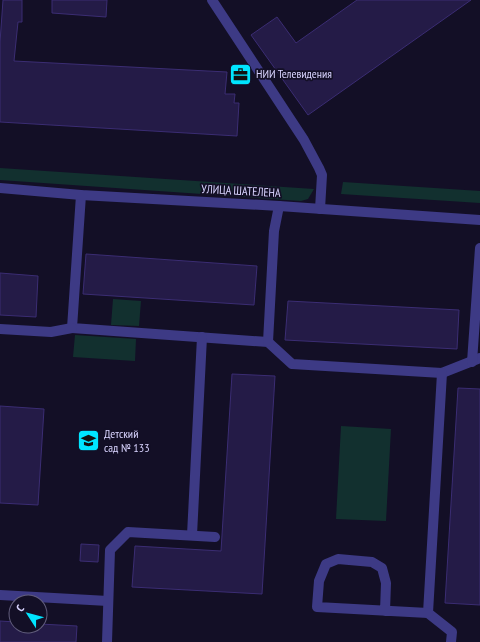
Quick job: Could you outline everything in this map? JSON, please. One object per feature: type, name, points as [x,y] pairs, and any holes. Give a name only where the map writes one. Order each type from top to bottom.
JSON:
[{"type":"street","points":[[212,0],[304,140],[319,168],[322,175],[320,209]]},
{"type":"street","name":"УЛИЦА ШАТЕЛЕНА","points":[[0,188],[81,195],[279,206],[480,220]]},
{"type":"street","points":[[72,328],[81,195]]},
{"type":"street","points":[[268,342],[274,231],[279,206]]},
{"type":"street","points":[[0,329],[51,332],[72,328],[268,342],[292,364],[442,373],[476,360],[480,248]]},
{"type":"street","points":[[192,535],[202,337]]},
{"type":"street","points":[[428,613],[442,373]]},
{"type":"street","points":[[107,642],[110,550],[128,532],[215,537]]},
{"type":"street","points":[[385,611],[386,583],[382,568],[372,562],[338,559],[326,564],[319,581],[317,607],[385,611],[428,613],[452,632],[451,642]]},
{"type":"street","points":[[0,595],[108,601]]},
{"type":"green space","points":[[0,168],[314,189],[308,199],[301,201],[0,180]]},
{"type":"green space","points":[[343,182],[480,191],[480,203],[341,194]]},
{"type":"green space","points":[[113,299],[141,301],[139,326],[111,325]]},
{"type":"green space","points":[[75,335],[136,339],[135,361],[73,357]]},
{"type":"green space","points":[[341,426],[391,429],[386,521],[336,519]]},
{"type":"building","points":[[3,0],[22,0],[22,22],[18,22],[14,61],[227,72],[225,94],[235,94],[234,103],[239,103],[237,136],[0,122],[0,42]]},
{"type":"building","points":[[52,0],[107,0],[106,17],[52,13]]},
{"type":"building","points":[[357,0],[471,0],[308,115],[251,35],[277,17],[296,43]]},
{"type":"building","points":[[86,254],[257,266],[254,305],[83,294]]},
{"type":"building","points":[[0,273],[38,276],[36,317],[0,315]]},
{"type":"building","points":[[288,301],[459,310],[457,349],[285,340]]},
{"type":"building","points":[[232,374],[275,376],[262,594],[132,587],[135,546],[221,551]]},
{"type":"building","points":[[458,388],[480,389],[480,605],[445,603]]},
{"type":"building","points":[[0,406],[44,409],[38,505],[0,503]]},
{"type":"building","points":[[81,544],[99,545],[98,562],[80,561]]},
{"type":"building","points":[[0,621],[8,622],[8,634],[48,634],[48,624],[77,626],[76,642],[0,642]]},
{"type":"place","name":"НИИ Телевидения","points":[[240,74]]},
{"type":"place","name":"Детский сад № 133","points":[[88,441]]}]
